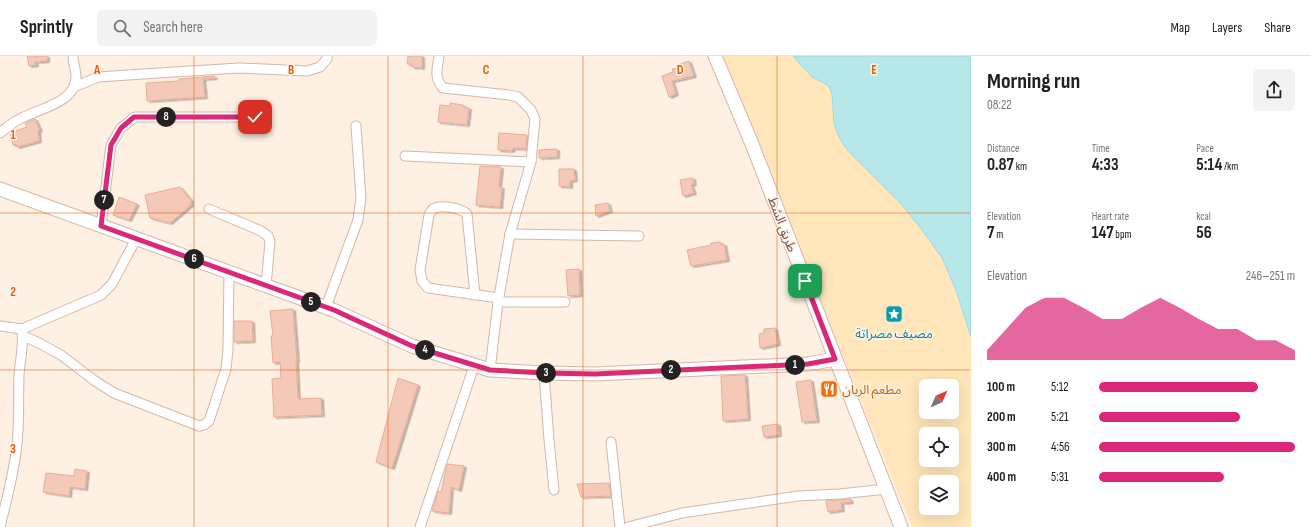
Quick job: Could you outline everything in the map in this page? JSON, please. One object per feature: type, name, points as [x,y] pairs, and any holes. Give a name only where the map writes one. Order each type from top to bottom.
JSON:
[{"type":"street","points":[[0,133],[12,123],[67,97],[74,87],[76,78],[73,56]]},
{"type":"street","points":[[74,87],[98,77],[240,68],[307,71],[320,67],[327,59],[327,56]]},
{"type":"street","points":[[439,56],[436,74],[437,82],[443,88],[518,97],[531,110],[535,119],[531,162],[510,234],[499,300],[490,370]]},
{"type":"street","name":"طريق الشط","points":[[715,56],[752,144],[901,527]]},
{"type":"street","points":[[101,226],[111,145],[121,128],[134,117],[255,117]]},
{"type":"street","points":[[326,307],[358,220],[361,198],[356,126]]},
{"type":"street","points":[[405,156],[531,162]]},
{"type":"street","points":[[0,189],[326,307],[412,346],[490,370],[595,374],[808,364],[835,359]]},
{"type":"street","points":[[475,295],[467,214],[460,209],[439,207],[432,210],[429,215],[420,270],[422,281],[428,288],[499,300],[565,302]]},
{"type":"street","points":[[209,209],[261,231],[268,236],[270,242],[266,285]]},
{"type":"street","points":[[510,234],[639,236]]},
{"type":"street","points":[[22,333],[101,295],[112,284],[136,238]]},
{"type":"street","points":[[0,326],[22,333],[61,355],[95,381],[114,393],[199,426],[204,425],[209,421],[226,369],[228,349],[229,272]]},
{"type":"street","points":[[0,527],[8,496],[16,452],[22,333]]},
{"type":"street","points":[[420,527],[474,366]]},
{"type":"street","points":[[544,373],[554,490]]},
{"type":"street","points":[[612,442],[620,527]]},
{"type":"street","points":[[628,527],[682,513],[798,496],[840,494],[886,489]]},
{"type":"sand","name":"مصيف مصراتة","points":[[722,56],[793,56],[812,77],[829,86],[832,94],[834,123],[848,151],[901,204],[942,258],[956,290],[971,337],[971,527],[912,527]]},
{"type":"water","points":[[793,56],[971,56],[971,337],[956,290],[942,258],[901,204],[848,151],[839,137],[834,123],[832,94],[829,86],[812,77]]},
{"type":"building","points":[[27,56],[47,56],[47,61],[35,62],[36,65],[29,66]]},
{"type":"building","points":[[408,56],[422,56],[422,68],[412,67],[412,64],[407,64]]},
{"type":"building","points":[[689,61],[694,76],[672,81],[676,94],[669,97],[662,76],[673,72],[672,69],[680,68],[680,64]]},
{"type":"building","points":[[214,76],[215,78],[203,79],[205,97],[147,101],[146,83],[179,81],[179,79]]},
{"type":"building","points":[[450,103],[463,105],[463,107],[469,108],[467,125],[438,122],[440,105],[450,106]]},
{"type":"building","points":[[35,119],[40,130],[38,131],[39,141],[17,147],[16,144],[13,145],[10,133],[27,127],[25,123]]},
{"type":"building","points":[[499,133],[527,135],[526,149],[513,148],[512,151],[498,150]]},
{"type":"building","points":[[557,149],[557,157],[539,158],[539,150]]},
{"type":"building","points":[[480,166],[501,167],[499,187],[502,187],[500,207],[476,205]]},
{"type":"building","points":[[559,169],[574,169],[575,180],[570,181],[570,187],[559,186]]},
{"type":"building","points":[[693,178],[694,184],[691,185],[694,193],[683,196],[680,180]]},
{"type":"building","points":[[180,187],[191,200],[191,205],[170,223],[150,218],[145,195]]},
{"type":"building","points":[[119,197],[137,204],[129,220],[113,215]]},
{"type":"building","points":[[608,203],[610,211],[596,216],[595,205]]},
{"type":"building","points":[[720,242],[721,245],[724,244],[727,260],[691,266],[687,250]]},
{"type":"building","points":[[579,269],[580,295],[568,296],[566,270]]},
{"type":"building","points":[[293,309],[298,399],[321,398],[322,415],[274,417],[272,379],[281,378],[280,362],[273,363],[271,336],[273,336],[270,311]]},
{"type":"building","points":[[234,321],[252,321],[253,341],[234,342]]},
{"type":"building","points":[[775,328],[778,344],[760,348],[759,334],[764,333],[764,329]]},
{"type":"building","points":[[745,375],[748,419],[723,421],[721,376]]},
{"type":"building","points":[[398,378],[418,385],[392,468],[376,462]]},
{"type":"building","points":[[811,380],[817,421],[802,422],[796,382]]},
{"type":"building","points":[[778,424],[779,435],[764,437],[762,426]]},
{"type":"building","points":[[447,464],[464,466],[459,490],[451,487],[449,513],[432,511],[438,491],[441,492]]},
{"type":"building","points":[[75,469],[87,471],[85,489],[70,487],[69,496],[43,492],[46,473],[74,476]]},
{"type":"building","points":[[609,483],[611,496],[581,497],[577,484]]},
{"type":"building","points":[[850,499],[851,502],[841,503],[842,510],[828,512],[826,501]]},
{"type":"place","name":"مصيف مصراتة","points":[[894,314]]},
{"type":"place","name":"مطعم الربان","points":[[829,389]]},
{"type":"route","points":[[255,117],[134,117],[121,128],[111,145],[101,226],[334,310],[412,346],[490,370],[595,374],[808,364],[835,359],[805,281]]}]
